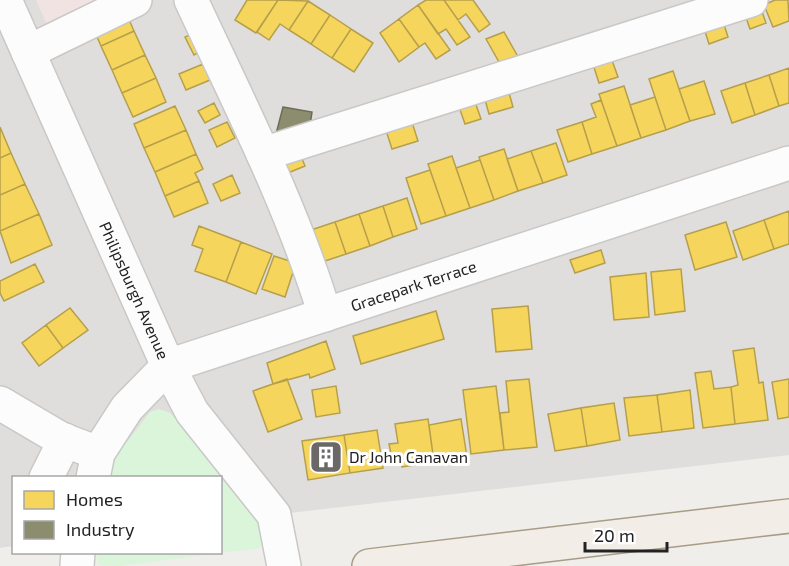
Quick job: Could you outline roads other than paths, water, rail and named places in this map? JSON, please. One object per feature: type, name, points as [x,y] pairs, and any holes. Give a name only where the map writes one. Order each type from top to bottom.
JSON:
[{"type":"main road","points":[[369,566],[789,516]]},
{"type":"street","name":"Philipsburgh Avenue","points":[[5,0],[168,366],[192,412],[274,515],[284,566]]},
{"type":"street","points":[[28,52],[135,0]]},
{"type":"street","points":[[190,0],[263,154],[315,283],[325,315]]},
{"type":"street","points":[[263,154],[751,0]]},
{"type":"street","name":"Gracepark Terrace","points":[[95,465],[126,408],[168,366],[789,163]]},
{"type":"street","points":[[0,404],[65,440],[95,465]]},
{"type":"street","points":[[47,476],[65,440]]},
{"type":"place","name":"Dr John Canavan","points":[[326,457]]}]
